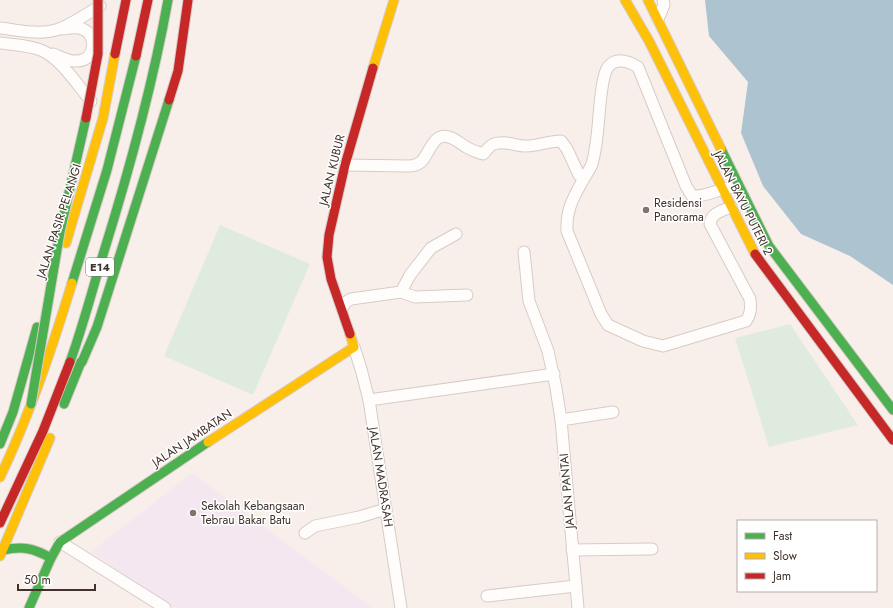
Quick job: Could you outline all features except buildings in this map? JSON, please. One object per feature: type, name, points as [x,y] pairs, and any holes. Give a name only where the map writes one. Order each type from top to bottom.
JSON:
[{"type":"main road","points":[[31,404],[60,232],[92,90],[98,54],[98,0]]},
{"type":"main road","name":"JALAN PASIR PELANGI","points":[[0,444],[13,412],[31,345],[96,147],[126,0]]},
{"type":"main road","name":"E14","points":[[0,477],[12,454],[50,355],[107,170],[137,53],[148,0]]},
{"type":"main road","name":"E14","points":[[0,523],[43,431],[71,360],[118,208],[138,137],[158,55],[168,0]]},
{"type":"main road","points":[[2,553],[97,327],[178,71],[188,0]]},
{"type":"main road","name":"JALAN KUBUR","points":[[354,347],[331,279],[327,257],[329,235],[345,164],[357,120],[394,0]]},
{"type":"main road","name":"JALAN BAYU PUTERI 2","points":[[625,0],[649,41],[757,258],[893,440]]},
{"type":"main road","name":"JALAN BAYU PUTERI 2","points":[[648,0],[769,246],[893,410]]},
{"type":"main road","name":"JALAN JAMBATAN","points":[[28,608],[60,542],[188,455],[354,347]]},
{"type":"main road","points":[[2,553],[20,546],[30,548],[51,558]]},
{"type":"street","points":[[56,30],[79,19],[102,5],[107,0]]},
{"type":"street","points":[[658,19],[664,5],[663,0]]},
{"type":"street","points":[[0,28],[37,32],[74,28],[86,30],[93,41],[91,53],[83,60],[78,62],[35,48],[0,43]]},
{"type":"street","points":[[45,52],[63,67],[103,118]]},
{"type":"street","points":[[731,207],[713,215],[710,219],[710,224],[750,299],[750,316],[746,321],[663,346],[643,340],[608,325],[601,314],[567,231],[566,218],[570,205],[592,164],[604,77],[607,69],[612,63],[620,60],[629,61],[638,67],[686,186],[692,196],[701,196],[722,189],[731,188],[741,191]]},
{"type":"street","points":[[345,164],[415,165],[423,159],[436,139],[443,135],[450,137],[469,149],[483,154],[493,144],[502,143],[525,146],[561,141],[567,149],[579,175]]},
{"type":"street","points":[[401,292],[410,275],[431,248],[456,234]]},
{"type":"street","name":"JALAN PANTAI","points":[[524,252],[529,301],[548,351],[554,374],[561,420],[578,608]]},
{"type":"street","points":[[342,308],[351,298],[401,292],[415,297],[467,294]]},
{"type":"street","name":"JALAN MADRASAH","points":[[354,347],[369,400],[401,608]]},
{"type":"street","points":[[369,400],[554,374]]},
{"type":"street","points":[[561,420],[613,412]]},
{"type":"street","points":[[305,533],[315,526],[359,517],[386,509]]},
{"type":"street","points":[[60,542],[165,608]]},
{"type":"street","points":[[572,550],[652,549]]},
{"type":"street","points":[[487,596],[576,586]]},
{"type":"shaded area","points":[[220,225],[310,264],[253,395],[164,356]]},
{"type":"shaded area","points":[[790,324],[858,425],[769,447],[735,338]]},
{"type":"shaded area","name":"Sekolah Kebangsaan Tebrau Bakar Batu","points":[[192,473],[373,608],[175,608],[91,552]]},
{"type":"water","points":[[705,0],[893,0],[893,285],[850,256],[801,234],[763,186],[741,133],[748,82],[709,36]]},
{"type":"traffic: fast","points":[[70,362],[130,164],[155,66],[168,0]]},
{"type":"traffic: fast","points":[[72,283],[107,170],[136,56]]},
{"type":"traffic: fast","points":[[82,362],[97,327],[169,100]]},
{"type":"traffic: fast","points":[[31,404],[60,232],[86,118]]},
{"type":"traffic: fast","points":[[721,149],[769,246],[893,410]]},
{"type":"traffic: fast","points":[[0,444],[13,412],[37,327]]},
{"type":"traffic: fast","points":[[64,404],[81,362]]},
{"type":"traffic: fast","points":[[29,608],[51,558],[60,542],[208,442]]},
{"type":"traffic: fast","points":[[3,550],[22,548],[39,552],[51,558]]},
{"type":"traffic: slow","points":[[373,68],[394,0]]},
{"type":"traffic: slow","points":[[625,0],[649,41],[755,254]]},
{"type":"traffic: slow","points":[[648,0],[721,149]]},
{"type":"traffic: slow","points":[[66,243],[103,118],[115,54]]},
{"type":"traffic: slow","points":[[0,477],[11,454],[40,382],[72,283]]},
{"type":"traffic: slow","points":[[208,442],[354,347],[350,334]]},
{"type":"traffic: slow","points":[[0,556],[50,438]]},
{"type":"traffic: jam","points":[[86,118],[98,54],[98,0]]},
{"type":"traffic: jam","points":[[115,54],[126,0]]},
{"type":"traffic: jam","points":[[136,56],[148,0]]},
{"type":"traffic: jam","points":[[169,100],[178,71],[188,0]]},
{"type":"traffic: jam","points":[[350,334],[331,279],[327,257],[329,235],[345,165],[373,68]]},
{"type":"traffic: jam","points":[[755,254],[893,440]]},
{"type":"traffic: jam","points":[[0,523],[43,431],[70,362]]},
{"type":"place","name":"Residensi Panorama","points":[[646,210]]},
{"type":"place","name":"Sekolah Kebangsaan Tebrau Bakar Batu","points":[[193,513]]}]
